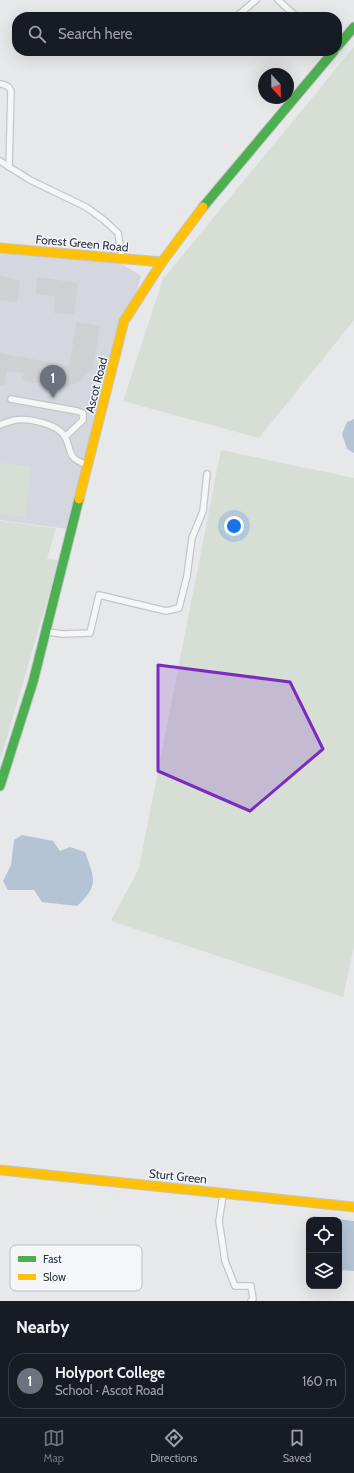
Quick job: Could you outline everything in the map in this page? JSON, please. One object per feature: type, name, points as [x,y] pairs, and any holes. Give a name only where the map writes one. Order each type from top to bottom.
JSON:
[{"type":"main road","points":[[342,41],[354,27]]},
{"type":"main road","name":"Ascot Road","points":[[0,786],[33,682],[124,321],[162,262],[194,217],[330,56]]},
{"type":"main road","name":"Forest Green Road","points":[[0,248],[162,262]]},
{"type":"main road","name":"Sturt Green","points":[[0,1170],[354,1207]]},
{"type":"lane","points":[[242,12],[256,0]]},
{"type":"lane","points":[[278,0],[291,12]]},
{"type":"lane","points":[[0,84],[6,85],[11,91],[9,167]]},
{"type":"lane","points":[[0,161],[30,180],[86,207],[104,220],[118,233],[122,258]]},
{"type":"lane","points":[[11,399],[78,411],[83,414],[83,420],[65,437]]},
{"type":"lane","points":[[0,425],[15,420],[25,420],[55,427],[65,437],[72,456],[78,461],[88,465]]},
{"type":"lane","points":[[46,632],[62,634],[90,633],[99,596],[166,611],[179,608],[187,576],[192,538],[203,511],[207,474]]},
{"type":"lane","points":[[224,1193],[219,1221],[225,1261],[235,1286],[251,1286],[253,1299],[251,1301]]},
{"type":"highlighted area","points":[[158,665],[290,682],[323,749],[250,811],[158,771]]},
{"type":"shaded area","points":[[354,47],[354,320],[259,438],[123,401],[163,279]]},
{"type":"shaded area","points":[[0,250],[122,264],[141,276],[68,529],[0,520]]},
{"type":"shaded area","points":[[221,450],[354,478],[354,946],[343,997],[111,921],[139,868]]},
{"type":"shaded area","points":[[0,463],[31,466],[25,517],[0,514]]},
{"type":"shaded area","points":[[0,521],[56,528],[47,559],[59,560],[0,761]]},
{"type":"water","points":[[354,419],[354,453],[347,449],[342,434],[347,422]]},
{"type":"water","points":[[22,835],[53,841],[60,851],[70,847],[85,852],[91,868],[93,881],[89,892],[77,906],[42,902],[34,890],[8,890],[3,881],[11,865],[14,840]]},
{"type":"water","points":[[342,1220],[354,1221],[354,1271],[342,1270]]},
{"type":"building","points":[[0,276],[20,280],[17,303],[0,300]]},
{"type":"building","points":[[37,277],[78,283],[74,314],[54,313],[55,296],[36,294]]},
{"type":"building","points":[[77,322],[100,326],[93,368],[80,381],[64,388],[22,380],[24,373],[7,371],[5,385],[0,385],[0,353],[69,366]]},
{"type":"traffic: fast","points":[[342,41],[354,27]]},
{"type":"traffic: fast","points":[[203,207],[330,56]]},
{"type":"traffic: fast","points":[[0,786],[33,682],[79,499]]},
{"type":"traffic: slow","points":[[79,499],[124,321],[162,262],[203,207]]},
{"type":"traffic: slow","points":[[0,248],[162,262]]},
{"type":"traffic: slow","points":[[0,1170],[354,1207]]},
{"type":"place","name":"Holyport College","points":[[53,398]]}]
